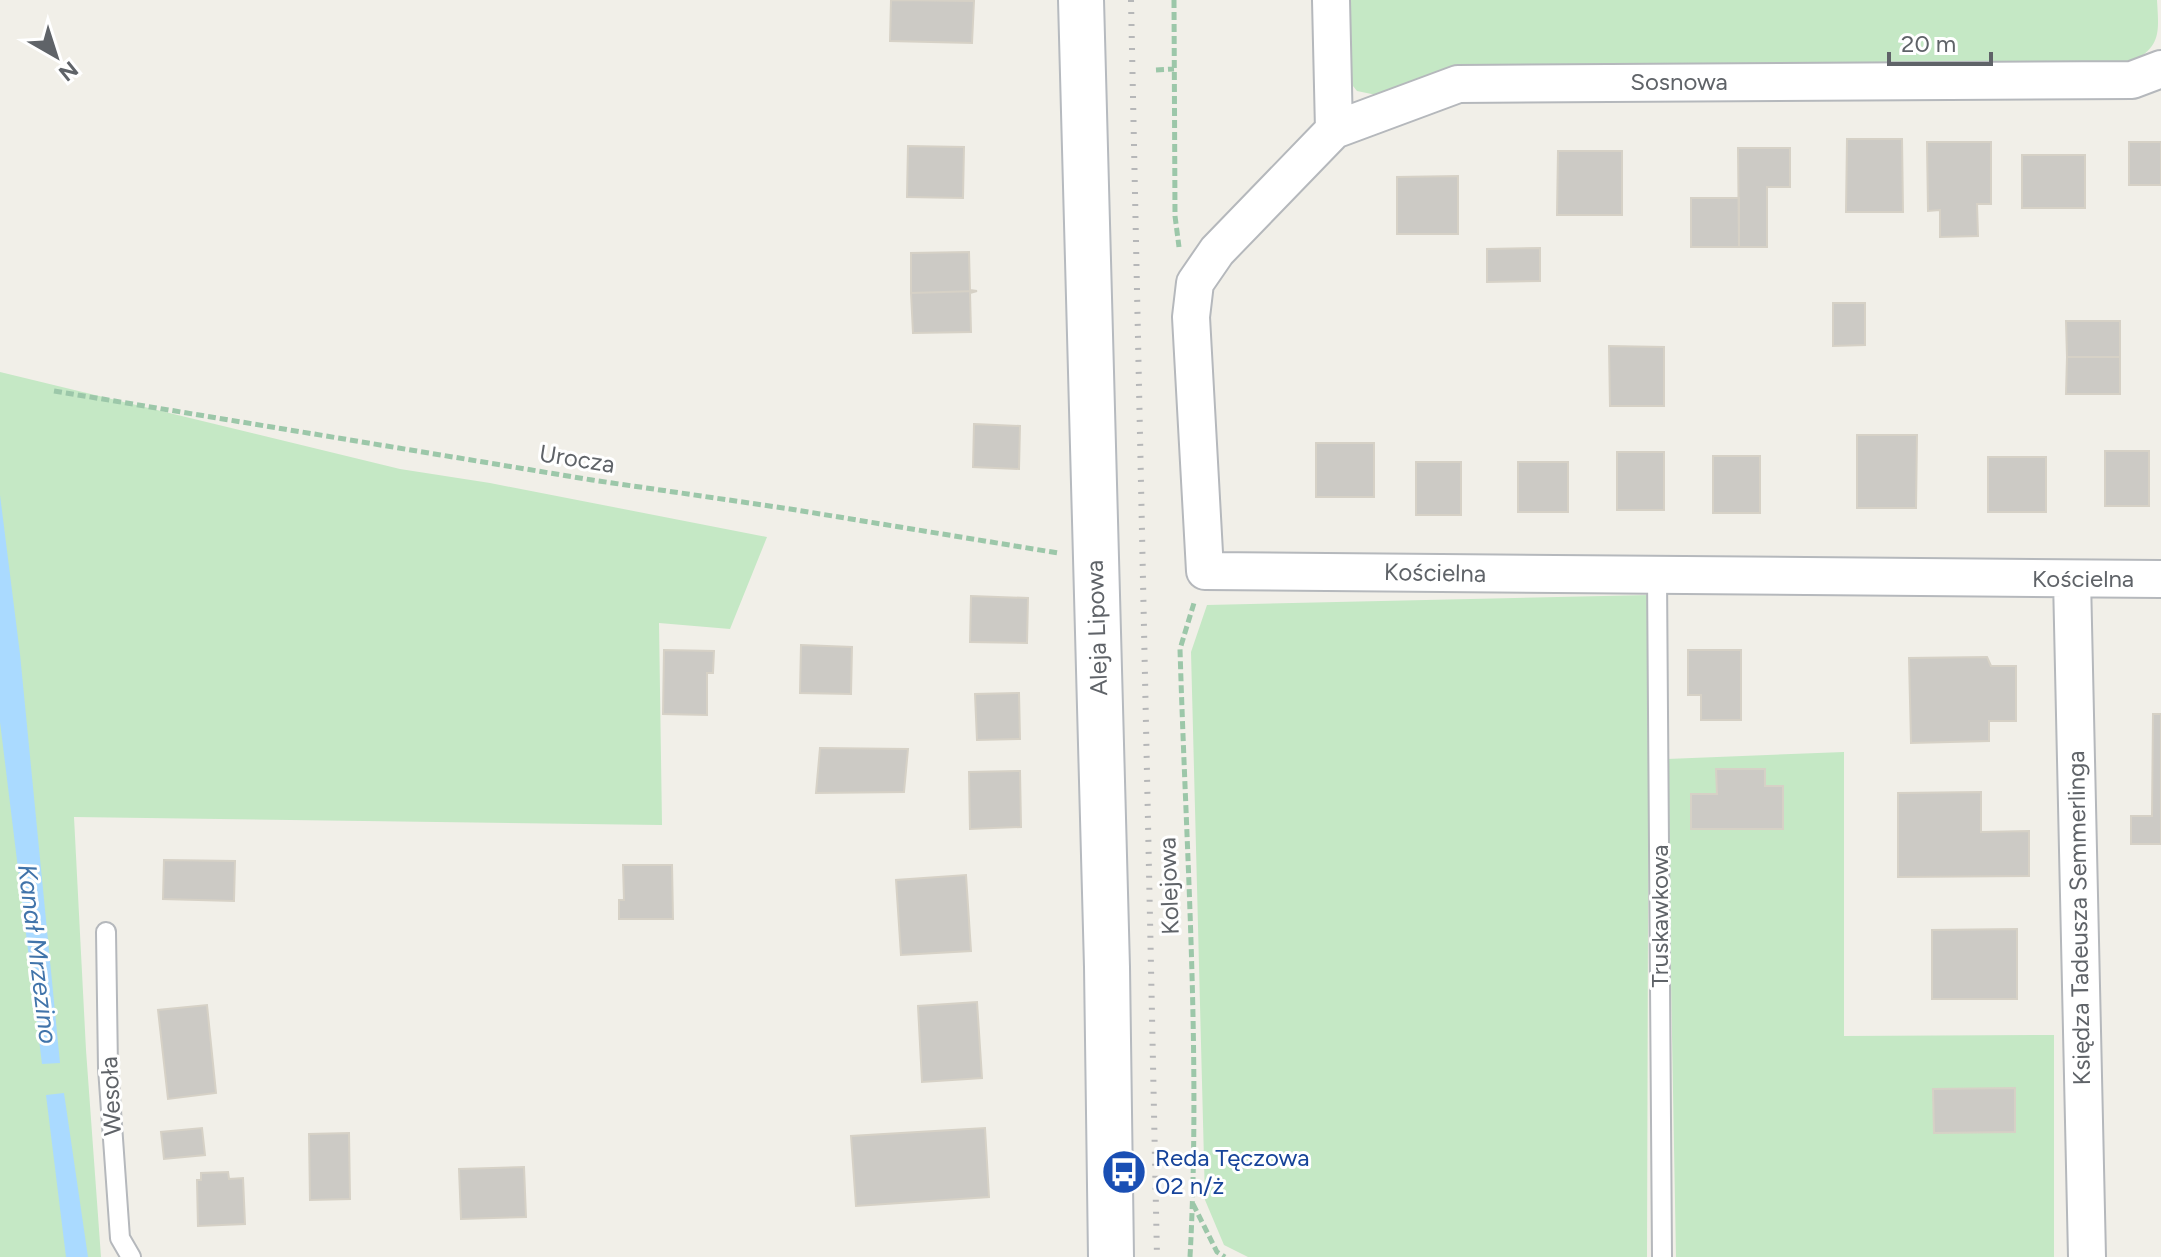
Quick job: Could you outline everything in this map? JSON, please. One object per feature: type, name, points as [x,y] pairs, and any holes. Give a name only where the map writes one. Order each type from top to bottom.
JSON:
[{"type":"street","name":"Aleja Lipowa","points":[[1081,0],[1107,967],[1111,1257]]},
{"type":"street","points":[[1205,571],[1191,317],[1195,283],[1217,251],[1334,130],[1331,0]]},
{"type":"street","name":"Sosnowa","points":[[1334,130],[1458,84],[2132,80],[2161,69]]},
{"type":"street","name":"Kościelna","points":[[1205,571],[2161,579]]},
{"type":"street","name":"Księdza Tadeusza Semmerlinga","points":[[2072,579],[2087,1257]]},
{"type":"lane","name":"Truskawkowa","points":[[1657,575],[1662,1257]]},
{"type":"lane","name":"Wesoła","points":[[106,932],[108,1068],[120,1238],[131,1257]]},
{"type":"path","points":[[1174,0],[1175,216],[1180,257],[1195,283]]},
{"type":"path","points":[[1156,70],[1174,69]]},
{"type":"path","name":"Urocza","points":[[54,391],[1095,559]]},
{"type":"path","name":"Kolejowa","points":[[1190,1257],[1193,1203],[1191,1010],[1180,649],[1205,571]]},
{"type":"path","points":[[1193,1203],[1217,1252],[1225,1257]]},
{"type":"green space","points":[[1340,0],[2157,0],[2158,30],[2153,44],[2132,62],[1391,98],[1357,91],[1340,70]]},
{"type":"green space","points":[[0,372],[400,469],[490,483],[767,537],[730,629],[659,623],[662,825],[74,817],[101,1257],[0,1257]]},
{"type":"green space","points":[[1649,595],[1647,1257],[1248,1257],[1224,1245],[1205,1200],[1191,652],[1207,605]]},
{"type":"green space","points":[[1844,752],[1844,1036],[2054,1035],[2054,1257],[1676,1257],[1667,759]]},
{"type":"water","name":"Kanał Mrzezino","points":[[0,495],[20,654],[60,1063],[42,1064],[0,722]]},
{"type":"water","points":[[64,1093],[88,1257],[66,1257],[46,1095]]},
{"type":"building","points":[[891,0],[974,1],[972,43],[890,41]]},
{"type":"building","points":[[1847,139],[1902,139],[1903,212],[1846,212]]},
{"type":"building","points":[[1927,142],[1991,142],[1991,204],[1977,204],[1978,236],[1940,237],[1940,210],[1928,211]]},
{"type":"building","points":[[2129,142],[2161,142],[2161,185],[2129,185]]},
{"type":"building","points":[[908,146],[964,147],[963,198],[907,197]]},
{"type":"building","points":[[1738,148],[1790,148],[1790,187],[1767,187],[1767,247],[1739,247]]},
{"type":"building","points":[[1558,151],[1622,151],[1622,215],[1557,215]]},
{"type":"building","points":[[2022,155],[2085,155],[2085,208],[2022,208]]},
{"type":"building","points":[[1458,176],[1458,234],[1397,234],[1397,177]]},
{"type":"building","points":[[1691,198],[1739,198],[1739,247],[1691,247]]},
{"type":"building","points":[[1540,248],[1540,281],[1487,282],[1487,249]]},
{"type":"building","points":[[969,252],[970,290],[977,291],[911,293],[911,253]]},
{"type":"building","points":[[977,291],[970,293],[971,332],[913,333],[911,293]]},
{"type":"building","points":[[1833,303],[1865,303],[1865,345],[1833,346]]},
{"type":"building","points":[[2066,321],[2120,321],[2120,357],[2067,357]]},
{"type":"building","points":[[1609,346],[1664,347],[1664,406],[1610,406]]},
{"type":"building","points":[[2067,357],[2120,357],[2120,394],[2066,394]]},
{"type":"building","points":[[974,424],[1020,426],[1019,469],[973,467]]},
{"type":"building","points":[[1857,435],[1917,435],[1916,508],[1857,508]]},
{"type":"building","points":[[1316,443],[1374,443],[1374,497],[1316,497]]},
{"type":"building","points":[[2105,451],[2149,451],[2149,506],[2105,506]]},
{"type":"building","points":[[1617,452],[1664,452],[1664,510],[1617,510]]},
{"type":"building","points":[[1713,456],[1760,456],[1760,513],[1713,513]]},
{"type":"building","points":[[1988,457],[2046,457],[2046,512],[1988,512]]},
{"type":"building","points":[[1416,462],[1461,462],[1461,515],[1416,515]]},
{"type":"building","points":[[1518,462],[1568,462],[1568,512],[1518,512]]},
{"type":"building","points":[[971,596],[1028,598],[1027,643],[970,642]]},
{"type":"building","points":[[801,645],[852,647],[851,694],[800,693]]},
{"type":"building","points":[[664,650],[714,651],[713,673],[707,673],[707,715],[663,714]]},
{"type":"building","points":[[1688,650],[1741,650],[1741,720],[1701,720],[1701,695],[1688,695]]},
{"type":"building","points":[[1987,657],[1991,666],[2016,666],[2016,721],[1989,721],[1989,741],[1911,743],[1909,658]]},
{"type":"building","points":[[1019,693],[1020,739],[977,740],[975,694]]},
{"type":"building","points":[[2153,714],[2161,714],[2161,844],[2131,844],[2131,816],[2152,816]]},
{"type":"building","points":[[820,748],[908,749],[904,792],[816,793]]},
{"type":"building","points":[[1716,769],[1765,769],[1765,786],[1783,786],[1783,829],[1691,829],[1691,794],[1717,794]]},
{"type":"building","points":[[1020,771],[1021,827],[970,829],[969,772]]},
{"type":"building","points":[[1981,792],[1981,832],[2029,831],[2029,876],[1898,877],[1898,793]]},
{"type":"building","points":[[164,860],[235,861],[234,901],[163,899]]},
{"type":"building","points":[[623,865],[672,865],[673,919],[619,919],[619,900],[624,900]]},
{"type":"building","points":[[966,875],[971,951],[901,955],[896,880]]},
{"type":"building","points":[[2017,929],[2017,999],[1932,999],[1932,930]]},
{"type":"building","points":[[977,1002],[982,1078],[922,1082],[918,1006]]},
{"type":"building","points":[[207,1005],[216,1093],[168,1099],[158,1010]]},
{"type":"building","points":[[2015,1088],[2015,1132],[1934,1133],[1933,1089]]},
{"type":"building","points":[[202,1128],[205,1155],[164,1159],[161,1132]]},
{"type":"building","points":[[985,1128],[989,1197],[856,1206],[851,1136]]},
{"type":"building","points":[[349,1133],[350,1199],[310,1200],[309,1134]]},
{"type":"building","points":[[524,1167],[526,1217],[461,1219],[459,1169]]},
{"type":"building","points":[[228,1172],[229,1179],[243,1178],[245,1224],[198,1226],[197,1180],[201,1180],[201,1173]]},
{"type":"railway","points":[[1131,0],[1157,1257]]},
{"type":"place","name":"Reda Tęczowa 02 n/ż","points":[[1124,1172]]}]
